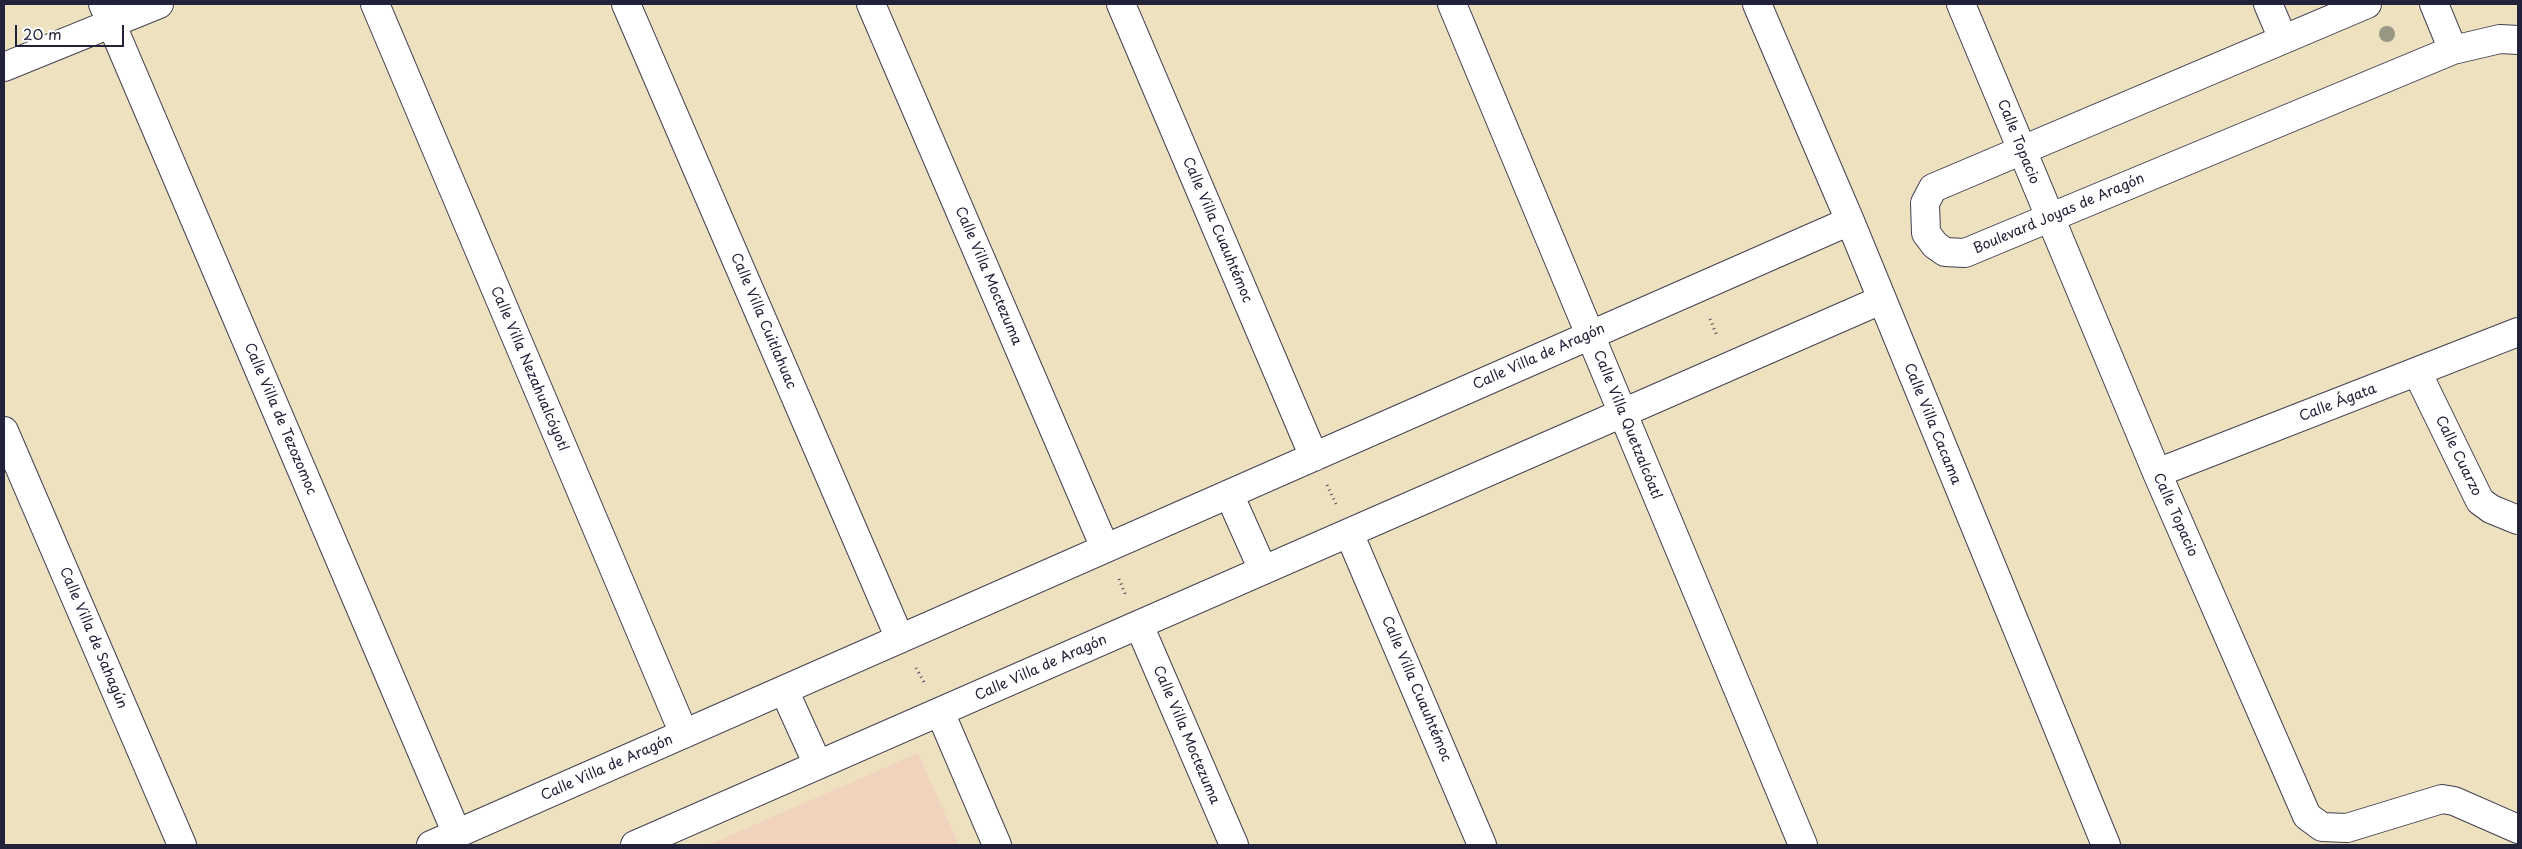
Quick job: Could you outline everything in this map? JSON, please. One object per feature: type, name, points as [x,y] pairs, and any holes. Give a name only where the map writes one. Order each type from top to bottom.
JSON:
[{"type":"street","points":[[4,67],[108,14],[160,4]]},
{"type":"street","name":"Calle Villa Nezahualcóyotl","points":[[375,4],[684,734]]},
{"type":"street","name":"Calle Villa Cuitlahuac","points":[[626,4],[900,639]]},
{"type":"street","name":"Calle Villa Moctezuma","points":[[871,4],[1106,548]]},
{"type":"street","name":"Calle Villa Cuauhtémoc","points":[[1121,4],[1314,457]]},
{"type":"street","name":"Calle Villa Quetzalcóatl","points":[[1452,4],[1803,845]]},
{"type":"street","name":"Calle Villa Cacama","points":[[1757,4],[1850,221],[2106,845]]},
{"type":"street","name":"Calle Topacio","points":[[1962,4],[2157,473],[2307,816],[2314,823],[2322,827],[2347,828],[2442,799],[2454,801],[2518,829]]},
{"type":"street","points":[[2268,4],[2283,38]]},
{"type":"street","name":"Boulevard Joyas de Aragón","points":[[2367,4],[2283,38],[2022,152],[1933,188],[1925,203],[1926,233],[1934,245],[1945,252],[1965,252],[2453,50],[2500,39],[2518,40]]},
{"type":"street","points":[[2434,4],[2453,50]]},
{"type":"street","name":"Calle Villa de Tezozomoc","points":[[108,14],[457,834]]},
{"type":"street","name":"Calle Villa de Aragón","points":[[431,845],[1850,221]]},
{"type":"street","name":"Calle Villa de Aragón","points":[[635,845],[1881,300]]},
{"type":"street","name":"Calle Ágata","points":[[2157,473],[2518,332]]},
{"type":"street","name":"Calle Cuarzo","points":[[2418,372],[2480,501],[2491,509],[2518,520]]},
{"type":"street","name":"Calle Villa de Sahagún","points":[[4,431],[182,845]]},
{"type":"street","points":[[1229,494],[1263,570]]},
{"type":"street","name":"Calle Villa Cuauhtémoc","points":[[1349,533],[1482,845]]},
{"type":"street","name":"Calle Villa Moctezuma","points":[[1139,625],[1234,845]]},
{"type":"street","points":[[784,690],[818,765]]},
{"type":"street","points":[[940,712],[997,845]]},
{"type":"path","points":[[1697,288],[1730,366]]},
{"type":"path","points":[[1314,457],[1349,533]]},
{"type":"path","points":[[1106,548],[1139,625]]},
{"type":"path","points":[[900,639],[940,712]]},
{"type":"shaded area","points":[[918,753],[959,845],[708,845]]}]
